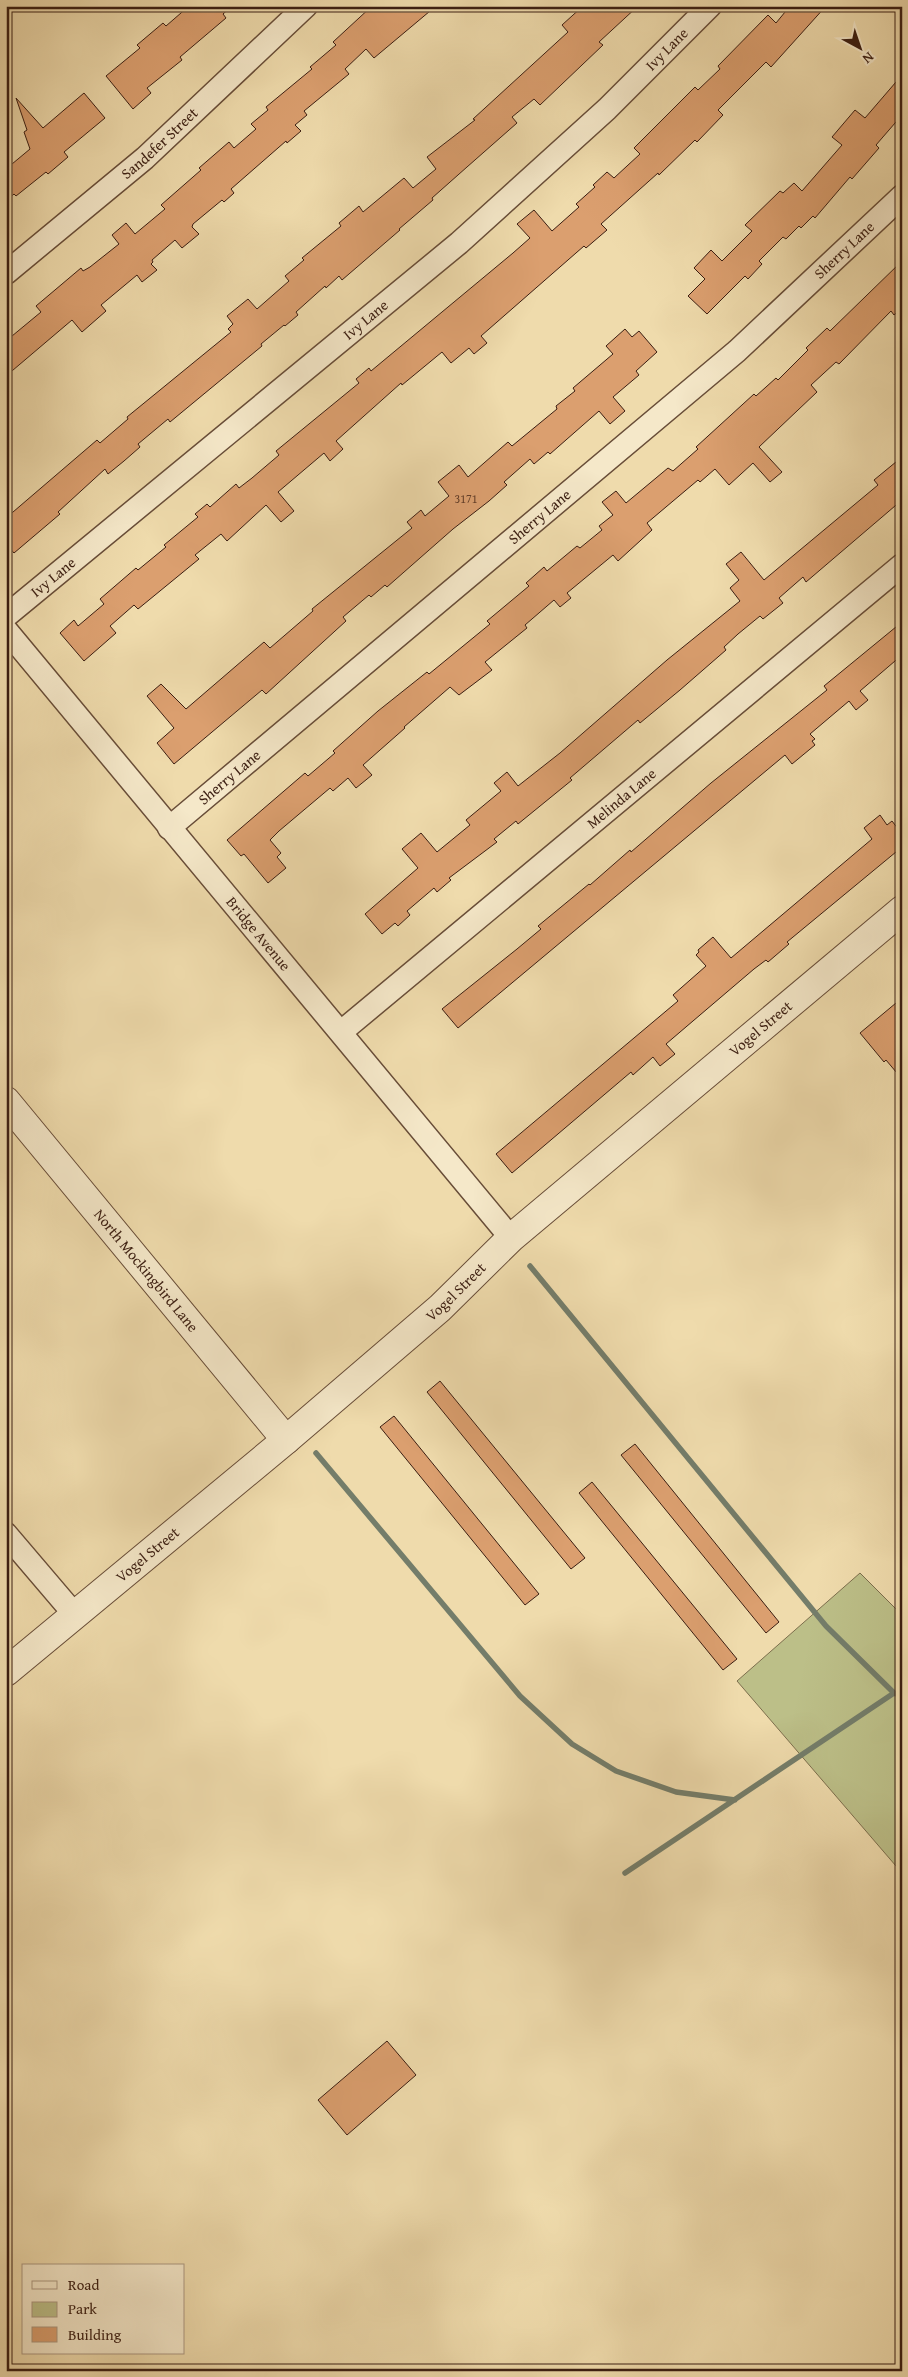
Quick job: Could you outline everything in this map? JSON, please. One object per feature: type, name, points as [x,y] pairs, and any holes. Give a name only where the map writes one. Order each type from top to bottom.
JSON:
[{"type":"street","name":"Sandefer Street","points":[[6,273],[145,158],[306,6]]},
{"type":"street","name":"Ivy Lane","points":[[6,616],[459,243],[607,109],[710,6]]},
{"type":"street","name":"Sherry Lane","points":[[169,828],[738,351],[902,196]]},
{"type":"street","name":"Melinda Lane","points":[[341,1032],[902,565]]},
{"type":"street","name":"Bridge Avenue","points":[[6,630],[510,1238]]},
{"type":"street","name":"Vogel Street","points":[[6,1672],[286,1440],[440,1308],[510,1238],[902,910]]},
{"type":"street","name":"North Mockingbird Lane","points":[[6,1101],[286,1440]]},
{"type":"street","points":[[6,1534],[74,1615]]},
{"type":"green space","points":[[860,1573],[902,1615],[902,1873],[737,1681]]},
{"type":"building","points":[[189,6],[232,6],[223,14],[226,18],[180,57],[182,60],[147,88],[151,93],[133,109],[106,76],[140,48],[137,45],[163,23],[166,26]]},
{"type":"building","points":[[372,6],[436,6],[374,58],[366,49],[345,69],[349,74],[304,111],[307,115],[295,125],[301,131],[287,143],[286,141],[231,189],[234,193],[224,202],[222,200],[193,224],[192,227],[199,234],[182,248],[175,240],[152,260],[151,264],[157,270],[142,282],[137,275],[101,305],[106,311],[82,332],[72,320],[6,376],[6,341],[41,312],[36,306],[81,268],[83,271],[90,267],[119,244],[112,235],[126,223],[135,234],[165,209],[161,205],[201,170],[199,168],[229,142],[234,148],[256,129],[251,124],[268,110],[266,107],[312,69],[310,67],[336,45],[333,42]]},
{"type":"building","points":[[583,6],[638,6],[599,42],[603,45],[540,105],[534,99],[512,117],[517,123],[432,198],[433,200],[400,230],[342,280],[339,276],[326,288],[325,286],[296,312],[298,315],[170,422],[168,419],[138,444],[140,447],[108,474],[105,469],[58,512],[60,514],[14,553],[6,544],[6,518],[97,440],[100,443],[128,419],[127,417],[231,332],[228,329],[233,324],[227,316],[248,299],[257,309],[289,281],[285,276],[304,260],[302,258],[341,226],[339,223],[359,206],[363,212],[404,178],[413,188],[436,169],[427,157],[475,120],[473,119],[568,32],[562,25]]},
{"type":"building","points":[[790,6],[826,6],[771,67],[766,62],[718,110],[723,115],[697,142],[695,140],[659,175],[658,173],[601,224],[607,230],[586,248],[584,246],[481,336],[487,343],[474,354],[469,348],[451,363],[442,352],[402,385],[401,383],[336,441],[343,449],[330,461],[324,453],[278,492],[294,511],[281,522],[266,505],[227,541],[221,534],[195,555],[199,559],[138,609],[134,605],[110,626],[116,633],[84,661],[60,633],[74,620],[78,626],[104,604],[100,599],[136,568],[138,570],[166,547],[164,545],[198,517],[195,514],[207,504],[210,507],[236,484],[239,488],[252,478],[279,455],[276,451],[359,383],[356,379],[369,368],[371,371],[530,238],[517,224],[534,210],[552,231],[579,207],[576,204],[595,187],[593,185],[607,172],[614,178],[640,154],[634,148],[695,87],[698,90],[720,69],[718,66],[768,15],[776,23]]},
{"type":"building","points":[[902,75],[902,115],[876,145],[879,148],[852,179],[850,177],[815,218],[813,216],[801,228],[799,226],[786,239],[783,237],[759,261],[762,264],[748,279],[745,276],[707,314],[688,296],[705,279],[694,268],[711,250],[722,261],[752,231],[745,225],[780,191],[783,193],[794,183],[802,191],[842,145],[832,137],[855,110],[865,118]]},
{"type":"building","points":[[84,93],[105,118],[64,152],[68,157],[48,174],[46,172],[16,196],[14,194],[6,201],[6,169],[30,149],[24,132],[27,130],[16,98],[43,128]]},
{"type":"building","points":[[902,261],[902,308],[894,315],[891,311],[839,364],[836,362],[811,385],[817,392],[759,447],[782,472],[770,482],[753,463],[729,485],[715,469],[700,482],[698,480],[647,523],[652,530],[618,561],[613,555],[567,593],[571,598],[560,607],[554,600],[525,625],[527,628],[485,662],[492,670],[459,695],[450,687],[404,727],[363,765],[372,775],[356,788],[348,778],[333,791],[330,788],[279,831],[270,840],[281,853],[277,857],[286,868],[268,883],[244,854],[241,856],[227,840],[305,773],[308,776],[335,753],[333,751],[378,711],[427,672],[429,674],[490,624],[487,621],[529,586],[526,583],[544,567],[547,571],[577,546],[580,548],[602,530],[599,526],[613,515],[602,502],[616,491],[626,503],[668,468],[673,471],[698,449],[696,447],[754,394],[756,396],[776,378],[778,380],[808,350],[806,348],[827,328],[830,331]]},
{"type":"building","points":[[625,329],[632,337],[639,331],[657,352],[636,371],[639,375],[613,397],[625,411],[610,424],[599,411],[550,454],[548,452],[534,464],[530,459],[504,482],[507,485],[489,501],[453,529],[387,587],[385,585],[371,597],[369,595],[343,617],[346,621],[266,694],[262,690],[174,764],[157,743],[174,728],[147,696],[161,684],[186,709],[264,642],[270,648],[313,611],[312,609],[412,528],[407,522],[421,510],[425,516],[449,496],[438,482],[459,465],[468,477],[508,442],[512,446],[557,409],[556,406],[575,391],[573,388],[613,354],[606,346]]},
{"type":"building","points":[[902,457],[902,500],[806,582],[803,577],[779,598],[783,603],[763,619],[760,616],[738,634],[724,647],[726,650],[680,690],[640,723],[638,720],[570,778],[572,780],[518,824],[516,821],[494,839],[497,842],[449,878],[451,880],[437,892],[434,888],[407,911],[410,915],[398,926],[395,923],[382,934],[365,914],[418,868],[402,849],[421,833],[437,852],[470,825],[466,820],[501,791],[494,783],[507,772],[518,786],[560,753],[667,660],[740,601],[730,588],[739,580],[726,564],[741,552],[764,580],[878,485],[874,480]]},
{"type":"building","points":[[902,622],[902,655],[860,691],[868,700],[856,710],[849,701],[810,734],[815,739],[812,741],[815,745],[792,764],[785,755],[458,1028],[442,1009],[541,929],[538,926],[590,885],[630,850],[631,852],[711,783],[827,690],[824,686]]},
{"type":"building","points":[[880,815],[887,825],[892,821],[902,834],[902,847],[787,942],[789,944],[768,962],[766,960],[754,969],[666,1044],[675,1054],[660,1066],[653,1057],[633,1075],[631,1072],[512,1173],[496,1154],[678,1001],[673,995],[706,966],[696,955],[699,952],[698,950],[713,937],[731,958],[872,839],[864,828]]},
{"type":"building","points":[[902,998],[902,1079],[886,1060],[884,1062],[860,1033]]},
{"type":"building","points":[[440,1381],[585,1558],[571,1569],[427,1392]]},
{"type":"building","points":[[394,1416],[539,1594],[525,1605],[380,1427]]},
{"type":"building","points":[[635,1444],[779,1622],[766,1633],[621,1455]]},
{"type":"building","points":[[592,1482],[737,1659],[723,1670],[579,1493]]},
{"type":"building","points":[[387,2041],[416,2075],[347,2135],[318,2100]]},
{"type":"waterway","points":[[530,1266],[826,1626],[894,1693],[902,1696]]},
{"type":"waterway","points":[[316,1453],[520,1696],[572,1744],[616,1771],[676,1792],[735,1800]]},
{"type":"waterway","points":[[625,1873],[894,1693]]}]
